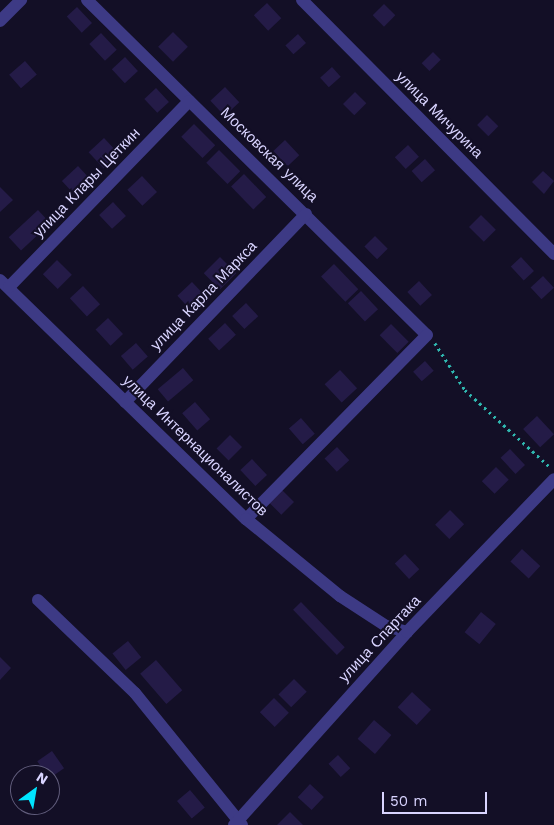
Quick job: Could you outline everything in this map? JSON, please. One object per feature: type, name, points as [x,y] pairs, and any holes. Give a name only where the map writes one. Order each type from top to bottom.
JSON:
[{"type":"street","name":"Московская улица","points":[[87,0],[427,335]]},
{"type":"street","name":"улица Мичурина","points":[[302,0],[554,254]]},
{"type":"street","points":[[0,21],[18,1]]},
{"type":"street","name":"улица Клары Цеткин","points":[[4,283],[189,101]]},
{"type":"street","name":"улица Карла Маркса","points":[[125,402],[306,214]]},
{"type":"street","name":"улица Интернационалистов","points":[[4,283],[246,519],[340,596],[386,626],[407,632]]},
{"type":"street","points":[[246,519],[427,335]]},
{"type":"street","name":"улица Спартака","points":[[238,823],[407,632],[554,479]]},
{"type":"street","points":[[38,600],[135,693],[238,823]]},
{"type":"path","points":[[427,335],[445,354],[452,376],[465,390],[554,470]]},
{"type":"building","points":[[267,3],[281,18],[268,31],[254,15]]},
{"type":"building","points":[[384,4],[395,15],[384,27],[373,15]]},
{"type":"building","points":[[77,7],[92,23],[82,33],[67,17]]},
{"type":"building","points":[[173,32],[188,47],[173,62],[158,47]]},
{"type":"building","points":[[101,33],[117,50],[105,61],[89,44]]},
{"type":"building","points":[[298,34],[306,43],[293,54],[285,45]]},
{"type":"building","points":[[433,52],[441,60],[429,71],[422,63]]},
{"type":"building","points":[[125,57],[138,71],[125,83],[112,69]]},
{"type":"building","points":[[25,61],[37,75],[21,88],[9,75]]},
{"type":"building","points":[[332,67],[341,77],[329,87],[320,78]]},
{"type":"building","points":[[225,87],[239,102],[225,116],[210,101]]},
{"type":"building","points":[[156,88],[169,102],[157,113],[144,99]]},
{"type":"building","points":[[355,92],[366,103],[354,115],[343,104]]},
{"type":"building","points":[[487,115],[498,126],[488,136],[477,125]]},
{"type":"building","points":[[194,124],[215,145],[202,158],[181,137]]},
{"type":"building","points":[[104,138],[119,154],[104,168],[89,152]]},
{"type":"building","points":[[285,140],[299,155],[288,166],[273,151]]},
{"type":"building","points":[[408,145],[419,157],[406,169],[395,157]]},
{"type":"building","points":[[219,150],[240,171],[227,184],[206,163]]},
{"type":"building","points":[[425,159],[435,170],[422,182],[412,171]]},
{"type":"building","points":[[78,166],[91,180],[75,195],[62,181]]},
{"type":"building","points":[[543,171],[554,181],[544,194],[532,182]]},
{"type":"building","points":[[244,174],[266,197],[253,210],[231,187]]},
{"type":"building","points":[[142,176],[157,192],[142,206],[127,190]]},
{"type":"building","points":[[0,187],[13,200],[0,212]]},
{"type":"building","points":[[113,202],[126,216],[112,229],[99,215]]},
{"type":"building","points":[[38,210],[50,223],[21,250],[9,237]]},
{"type":"building","points":[[481,215],[496,230],[484,242],[469,227]]},
{"type":"building","points":[[375,236],[388,249],[377,259],[364,247]]},
{"type":"building","points":[[220,257],[236,273],[220,290],[204,273]]},
{"type":"building","points":[[521,257],[534,271],[524,280],[511,267]]},
{"type":"building","points":[[57,260],[72,275],[58,289],[43,274]]},
{"type":"building","points":[[334,264],[358,289],[345,302],[321,277]]},
{"type":"building","points":[[543,276],[554,288],[541,299],[531,288]]},
{"type":"building","points":[[419,281],[432,295],[420,306],[407,292]]},
{"type":"building","points":[[192,282],[209,300],[194,314],[177,296]]},
{"type":"building","points":[[83,286],[100,304],[87,317],[70,298]]},
{"type":"building","points":[[361,291],[378,309],[365,322],[348,303]]},
{"type":"building","points":[[246,303],[258,316],[244,329],[232,316]]},
{"type":"building","points":[[108,318],[123,334],[111,346],[96,330]]},
{"type":"building","points":[[225,323],[236,335],[219,350],[208,339]]},
{"type":"building","points":[[391,324],[409,342],[397,353],[380,335]]},
{"type":"building","points":[[136,343],[148,357],[133,370],[121,356]]},
{"type":"building","points":[[425,361],[434,371],[422,381],[413,372]]},
{"type":"building","points":[[183,368],[193,380],[168,401],[158,389]]},
{"type":"building","points":[[340,370],[357,388],[342,403],[325,384]]},
{"type":"building","points":[[195,402],[210,419],[197,431],[182,413]]},
{"type":"building","points":[[537,416],[554,434],[540,447],[523,429]]},
{"type":"building","points":[[301,418],[315,434],[303,444],[289,428]]},
{"type":"building","points":[[230,435],[242,447],[229,460],[217,448]]},
{"type":"building","points":[[337,447],[349,460],[337,472],[325,459]]},
{"type":"building","points":[[510,449],[525,465],[515,474],[500,458]]},
{"type":"building","points":[[252,459],[267,475],[255,486],[240,470]]},
{"type":"building","points":[[496,467],[509,480],[495,494],[482,481]]},
{"type":"building","points":[[282,490],[294,502],[281,515],[269,503]]},
{"type":"building","points":[[450,510],[464,524],[449,539],[435,525]]},
{"type":"building","points":[[522,549],[540,566],[529,578],[510,561]]},
{"type":"building","points":[[405,554],[419,569],[409,579],[395,564]]},
{"type":"building","points":[[301,602],[345,647],[337,655],[293,610]]},
{"type":"building","points":[[481,612],[496,624],[479,644],[465,632]]},
{"type":"building","points":[[128,641],[141,657],[126,670],[112,654]]},
{"type":"building","points":[[0,657],[11,668],[0,680]]},
{"type":"building","points":[[156,660],[182,690],[166,704],[140,674]]},
{"type":"building","points":[[294,679],[307,692],[291,707],[278,695]]},
{"type":"building","points":[[412,692],[431,710],[417,725],[398,707]]},
{"type":"building","points":[[274,698],[289,713],[275,727],[260,712]]},
{"type":"building","points":[[374,720],[391,735],[375,754],[358,739]]},
{"type":"building","points":[[52,751],[64,768],[60,771],[60,765],[40,765],[37,761]]},
{"type":"building","points":[[338,755],[350,768],[341,777],[328,764]]},
{"type":"building","points":[[310,784],[324,797],[312,810],[298,797]]},
{"type":"building","points":[[190,790],[205,808],[192,819],[177,801]]},
{"type":"building","points":[[290,812],[303,825],[277,825]]}]
